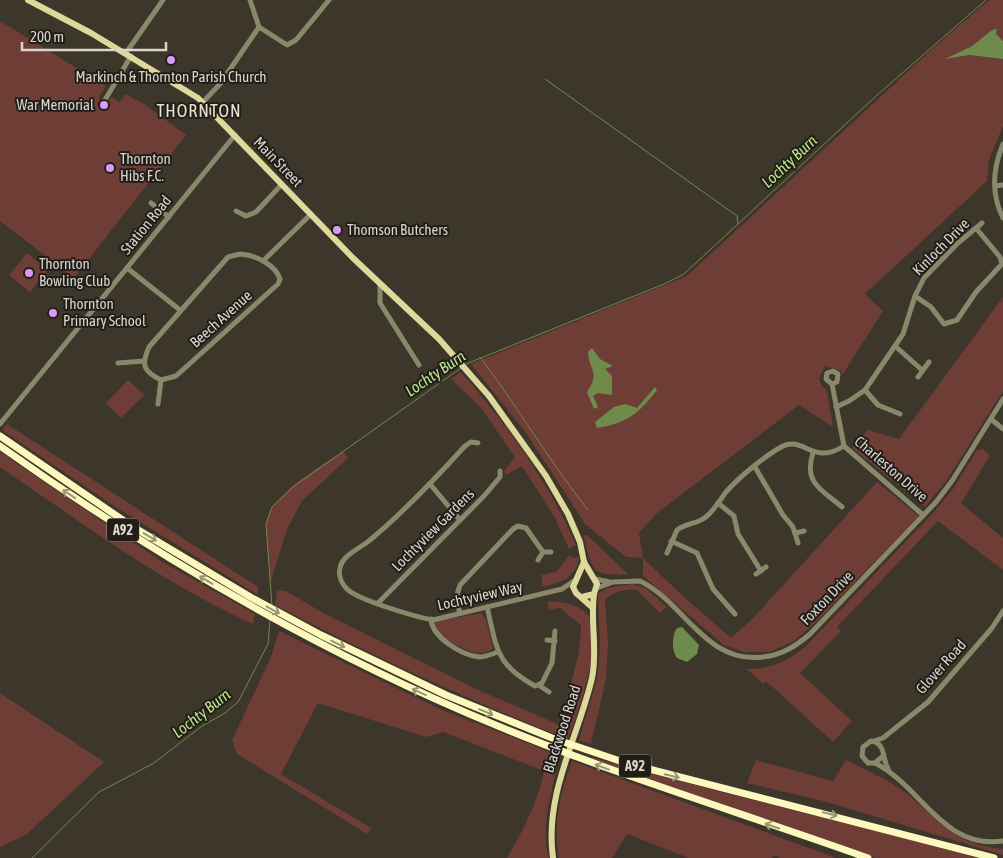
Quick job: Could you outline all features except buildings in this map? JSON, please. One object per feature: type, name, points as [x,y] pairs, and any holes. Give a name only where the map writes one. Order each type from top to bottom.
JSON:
[{"type":"highway","name":"A92","points":[[0,436],[3,445],[125,532],[248,605],[446,695],[584,750],[669,775],[862,822],[994,858]]},
{"type":"highway","name":"A92","points":[[3,445],[293,625],[415,690],[576,757],[868,858]]},
{"type":"main road","name":"Main Street","points":[[28,0],[128,55],[203,102],[380,284],[460,361],[470,372],[558,495],[580,542],[584,562],[593,577]]},
{"type":"main road","points":[[584,562],[575,580],[579,595],[593,608]]},
{"type":"main road","points":[[575,580],[582,574],[593,577]]},
{"type":"main road","name":"Blackwood Road","points":[[552,858],[551,815],[557,787],[580,720],[594,666],[593,608],[595,591],[593,577]]},
{"type":"main road","points":[[579,595],[595,591]]},
{"type":"street","points":[[102,104],[128,55],[163,0]]},
{"type":"street","points":[[250,0],[259,28],[282,44],[292,44],[322,2],[329,0]]},
{"type":"street","points":[[203,102],[220,84],[259,28]]},
{"type":"street","name":"Station Road","points":[[0,424],[235,135]]},
{"type":"street","points":[[1003,144],[996,168],[994,186],[1003,218]]},
{"type":"street","points":[[236,211],[246,216],[256,212],[282,184]]},
{"type":"street","points":[[994,186],[1003,185]]},
{"type":"street","points":[[151,202],[169,216]]},
{"type":"street","points":[[158,404],[161,380],[153,376],[145,368],[144,361],[148,347],[228,257],[250,255],[263,261],[311,214]]},
{"type":"street","name":"Kinloch Drive","points":[[836,406],[849,401],[865,390],[895,346],[906,326],[915,296],[930,272],[982,223]]},
{"type":"street","points":[[915,296],[931,307],[944,324],[957,320],[976,292],[1002,264],[1000,257],[976,228]]},
{"type":"street","name":"Beech Avenue","points":[[161,380],[176,376],[278,284],[280,279],[278,275],[263,261]]},
{"type":"street","points":[[127,268],[180,310]]},
{"type":"street","points":[[380,284],[380,303],[419,365]]},
{"type":"street","points":[[895,346],[922,370]]},
{"type":"street","points":[[118,363],[144,361]]},
{"type":"street","points":[[918,377],[929,362]]},
{"type":"street","name":"Charleston Drive","points":[[832,384],[844,446],[924,515]]},
{"type":"street","points":[[865,390],[878,406],[900,414]]},
{"type":"street","name":"Foxton Drive","points":[[593,577],[613,582],[636,580],[645,583],[709,641],[722,650],[744,657],[768,656],[786,651],[802,641],[924,515],[952,481],[1003,399]]},
{"type":"street","points":[[991,419],[1003,429]]},
{"type":"street","points":[[471,434],[471,442],[478,443]]},
{"type":"street","name":"Lochtyview Way","points":[[471,442],[375,536],[342,563],[340,576],[348,590],[413,617],[431,619],[562,590],[575,580]]},
{"type":"street","points":[[667,552],[677,530],[706,518],[734,484],[783,446],[796,444],[813,453],[827,454],[844,446]]},
{"type":"street","points":[[813,453],[809,470],[812,480],[842,507]]},
{"type":"street","points":[[755,467],[764,479],[767,490],[796,533],[798,543]]},
{"type":"street","name":"Lochtyview Gardens","points":[[378,603],[502,476]]},
{"type":"street","points":[[430,484],[460,520]]},
{"type":"street","points":[[718,502],[734,516],[738,534],[758,573],[766,567]]},
{"type":"street","points":[[460,613],[456,598],[460,585],[513,528],[518,526],[526,528],[542,552]]},
{"type":"street","points":[[796,533],[804,531]]},
{"type":"street","points":[[671,541],[697,553],[713,589],[735,614]]},
{"type":"street","points":[[542,552],[551,552]]},
{"type":"street","points":[[538,560],[542,552]]},
{"type":"street","name":"Foxton Drive","points":[[595,591],[613,582]]},
{"type":"street","name":"Lochtyview Way","points":[[562,590],[579,595]]},
{"type":"street","points":[[487,607],[498,652],[511,671],[535,686],[540,686],[549,692]]},
{"type":"street","name":"Glover Road","points":[[874,741],[890,732],[928,702],[944,685],[1003,611]]},
{"type":"street","points":[[431,619],[431,628],[439,638],[466,652],[480,657],[498,652]]},
{"type":"street","points":[[540,686],[552,663],[555,631]]},
{"type":"street","points":[[547,640],[555,640]]},
{"type":"street","name":"Glover Road","points":[[882,748],[890,732]]},
{"type":"street","points":[[889,770],[882,757],[882,748],[874,741],[864,745],[861,752],[865,761],[875,763],[889,770],[954,831],[981,841],[1003,841]]},
{"type":"street","points":[[875,763],[882,757]]},
{"type":"shaded area","points":[[989,0],[1003,0],[1003,41],[992,30],[972,46],[947,58],[969,55],[1003,59],[1003,126],[989,160],[987,181],[865,294],[883,311],[843,374],[840,370],[825,366],[819,378],[822,386],[827,391],[833,427],[799,405],[656,514],[639,533],[643,558],[626,557],[585,524],[526,433],[471,364],[687,276],[931,50]]},
{"type":"shaded area","points":[[0,21],[106,86],[99,98],[101,104],[105,106],[112,97],[120,102],[125,94],[144,104],[186,135],[74,278],[0,221]]},
{"type":"shaded area","points":[[997,29],[996,34],[1003,41],[1003,59],[969,55],[945,59],[972,46],[992,30]]},
{"type":"shaded area","name":"Thornton Bowling Club","points":[[27,253],[48,270],[30,292],[9,275]]},
{"type":"shaded area","points":[[1003,297],[1003,391],[947,480],[925,507],[852,448],[868,430],[899,439]]},
{"type":"shaded area","points":[[592,348],[600,359],[613,366],[605,369],[612,376],[612,395],[598,393],[593,396],[598,407],[594,409],[587,392],[594,376],[588,352]]},
{"type":"shaded area","points":[[461,372],[525,454],[553,498],[576,545],[569,549],[555,518],[522,466],[506,475],[504,471],[515,457],[481,408],[451,379]]},
{"type":"shaded area","points":[[128,380],[144,395],[121,418],[106,403]]},
{"type":"shaded area","points":[[655,387],[657,390],[632,416],[617,423],[597,428],[595,422],[614,407],[625,404],[637,408]]},
{"type":"shaded area","points":[[7,424],[258,587],[258,595],[114,506],[2,430]]},
{"type":"shaded area","points":[[983,449],[990,456],[961,503],[1003,538],[1003,570],[938,521],[837,627],[841,631],[800,673],[852,721],[833,742],[766,681],[763,684],[747,669],[771,666],[792,656],[805,647],[934,512],[953,489],[977,450]]},
{"type":"shaded area","points":[[343,451],[348,458],[302,501],[287,529],[271,581],[266,524],[270,513],[277,502],[297,482]]},
{"type":"shaded area","points":[[0,452],[161,561],[255,614],[253,624],[187,590],[92,530],[0,467]]},
{"type":"shaded area","points":[[877,482],[919,516],[816,622],[794,641],[770,652],[744,652],[724,645],[643,576],[643,558],[731,638],[753,618]]},
{"type":"shaded area","points":[[583,535],[587,535],[628,574],[615,575],[599,572],[591,563]]},
{"type":"shaded area","points":[[570,555],[574,558],[579,557],[575,570],[562,581],[543,587],[541,575],[556,572]]},
{"type":"shaded area","points":[[632,584],[645,588],[667,607],[660,613],[637,590],[624,590],[605,600],[608,643],[606,679],[591,744],[579,740],[597,679],[600,647],[598,594],[607,588]]},
{"type":"shaded area","points":[[277,590],[286,591],[325,614],[476,689],[560,725],[579,653],[581,625],[560,608],[549,610],[547,602],[565,603],[583,610],[591,620],[594,630],[593,645],[583,697],[568,739],[456,693],[311,624],[275,605]]},
{"type":"shaded area","points":[[481,613],[486,620],[493,648],[488,652],[475,652],[461,647],[442,636],[434,624],[437,621]]},
{"type":"shaded area","points":[[682,627],[699,645],[697,654],[687,662],[677,658],[673,647],[675,631],[677,628]]},
{"type":"shaded area","points":[[279,631],[440,709],[561,756],[546,821],[549,858],[507,858],[529,816],[538,794],[544,771],[443,732],[426,737],[318,703],[281,774],[371,828],[367,834],[237,754],[232,740],[271,657]]},
{"type":"shaded area","points":[[0,693],[104,762],[26,835],[0,847]]},
{"type":"shaded area","points":[[581,754],[979,858],[876,858],[626,772]]},
{"type":"shaded area","points":[[756,760],[833,781],[846,760],[899,788],[960,837],[986,846],[1003,849],[1003,855],[827,802],[747,783]]},
{"type":"shaded area","points":[[572,761],[836,858],[780,858],[774,855],[772,858],[689,858],[627,834],[612,858],[559,858],[557,821],[564,785]]},
{"type":"waterway","name":"Lochty Burn","points":[[466,364],[664,284],[684,274],[876,96],[986,0]]},
{"type":"waterway","points":[[545,79],[737,216],[738,224]]},
{"type":"waterway","points":[[480,357],[588,510]]},
{"type":"waterway","name":"Lochty Burn","points":[[272,606],[266,524],[272,507],[293,487],[461,368]]},
{"type":"waterway","name":"Lochty Burn","points":[[32,858],[99,792],[154,763],[202,726],[225,713],[238,702],[268,644],[270,620]]},
{"type":"place","name":"Markinch & Thornton Parish Church","points":[[171,60]]},
{"type":"place","name":"War Memorial","points":[[104,105]]},
{"type":"place","name":"Thornton Hibs F.C.","points":[[110,168]]},
{"type":"place","name":"Thomson Butchers","points":[[337,230]]},
{"type":"place","name":"Thornton Bowling Club","points":[[29,273]]},
{"type":"place","name":"Thornton Primary School","points":[[53,313]]},
{"type":"district","name":"THORNTON","points":[[199,111]]}]
